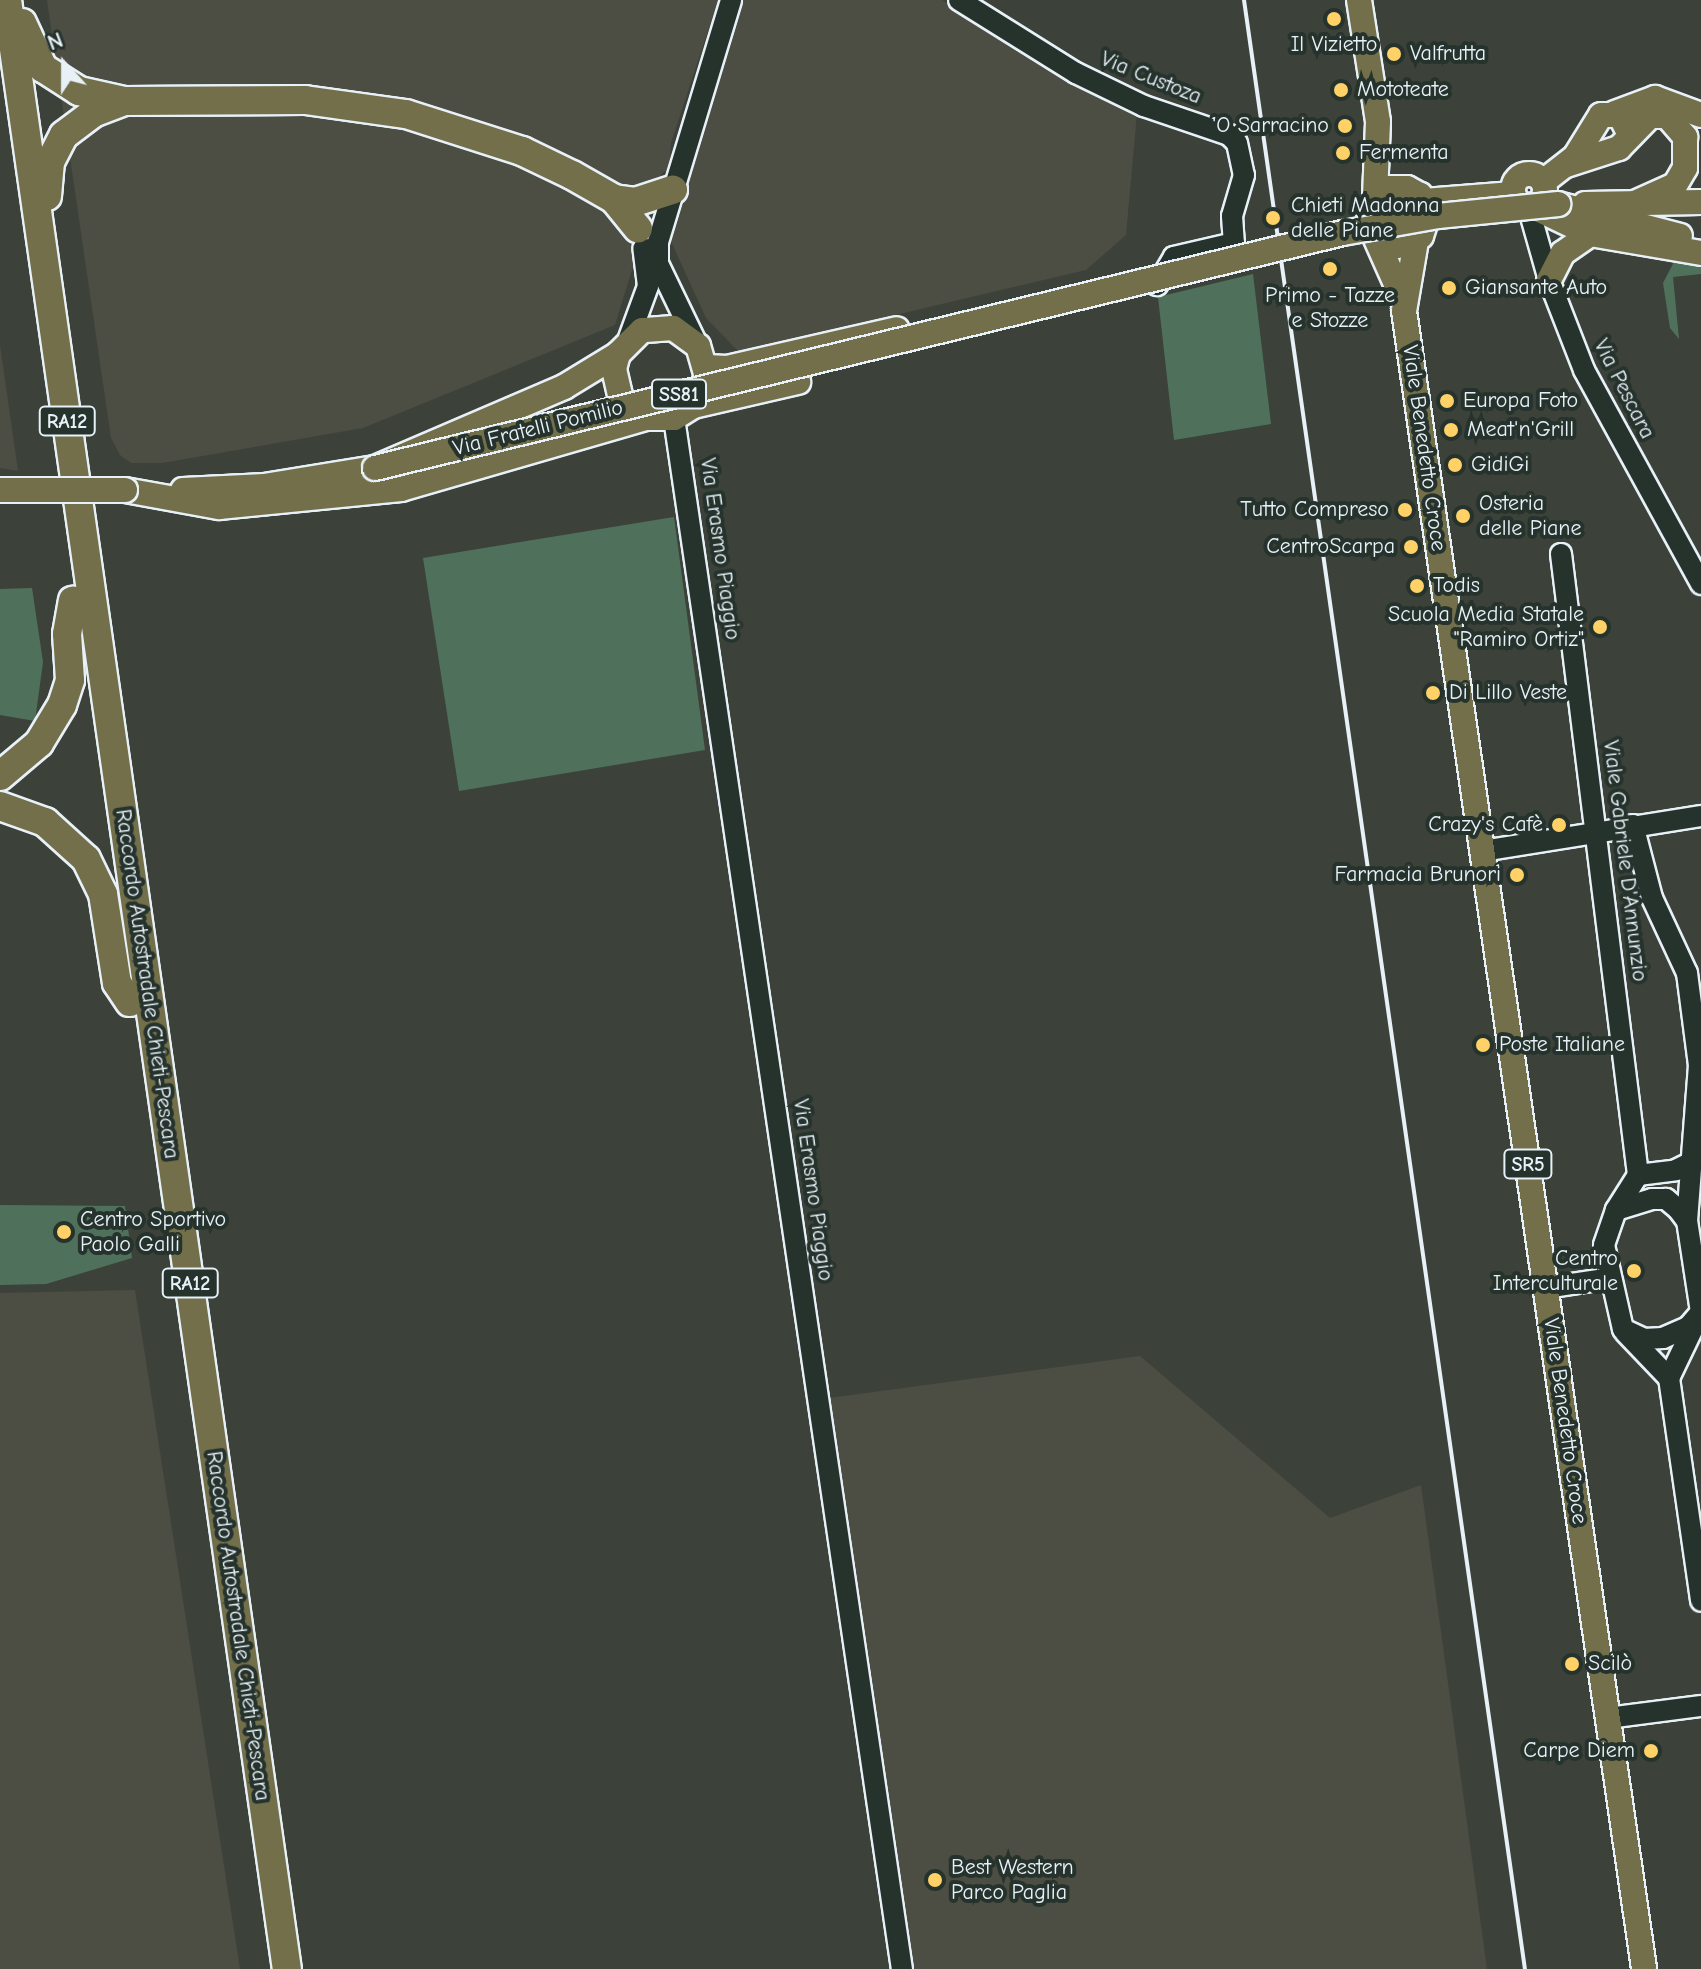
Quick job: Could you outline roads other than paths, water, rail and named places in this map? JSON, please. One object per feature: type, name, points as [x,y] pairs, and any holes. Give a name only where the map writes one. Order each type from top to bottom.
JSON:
[{"type":"highway","name":"Raccordo Autostradale Chieti-Pescara","points":[[7,0],[287,1969]]},
{"type":"highway","points":[[18,0],[27,41],[49,75],[79,91],[124,101],[305,100],[391,111],[522,151],[614,199],[638,229]]},
{"type":"highway","name":"Raccordo Autostradale Chieti-Pescara","points":[[0,86],[267,1969]]},
{"type":"highway","points":[[42,246],[50,218],[45,183],[59,143],[81,121],[124,101]]},
{"type":"highway","points":[[614,199],[648,200],[673,190]]},
{"type":"highway","points":[[0,776],[39,743],[62,705],[70,680],[67,634],[73,601]]},
{"type":"highway","points":[[0,806],[45,822],[86,859],[103,894],[117,983],[130,1002]]},
{"type":"main road","name":"SR5","points":[[1359,0],[1378,122],[1375,197],[1369,223],[1380,240],[1404,304]]},
{"type":"main road","points":[[1566,165],[1601,115],[1615,113],[1648,98],[1672,103],[1701,115]]},
{"type":"main road","points":[[1672,103],[1701,122]]},
{"type":"main road","points":[[1615,113],[1625,118],[1629,133]]},
{"type":"main road","points":[[1375,197],[1390,188],[1425,202],[1524,202],[1543,197],[1543,182],[1566,165],[1624,144],[1629,133],[1650,116],[1667,116],[1682,128],[1686,148],[1685,168],[1675,185],[1635,203]]},
{"type":"main road","name":"SR5","points":[[1378,122],[1425,202],[1426,229],[1416,241],[1404,304]]},
{"type":"main road","points":[[1593,125],[1593,137],[1607,149]]},
{"type":"main road","points":[[1524,202],[1590,234],[1701,253]]},
{"type":"main road","name":"SS81","points":[[1558,204],[1701,202]]},
{"type":"main road","points":[[1558,204],[1682,237],[1701,237]]},
{"type":"main road","name":"Via Fratelli Pomilio","points":[[0,490],[250,487],[375,468],[1343,233],[1438,216],[1558,204]]},
{"type":"main road","points":[[1549,280],[1563,253],[1590,234]]},
{"type":"main road","points":[[1380,240],[1397,246],[1416,241]]},
{"type":"main road","name":"Viale Benedetto Croce","points":[[1404,304],[1644,1969]]},
{"type":"main road","points":[[375,468],[564,387],[642,330],[673,328],[702,356],[779,357],[928,322],[982,320]]},
{"type":"main road","points":[[125,490],[219,507],[401,489],[645,418],[940,347],[982,320]]},
{"type":"main road","points":[[624,346],[615,385],[621,399],[645,418]]},
{"type":"main road","points":[[689,407],[702,356]]},
{"type":"street","points":[[658,260],[673,190],[731,0]]},
{"type":"street","name":"Via Custoza","points":[[689,407],[1154,289],[1174,257],[1234,243],[1232,216],[1244,175],[1237,143],[1229,135],[1144,106],[1076,73],[959,0]]},
{"type":"street","points":[[638,229],[673,190]]},
{"type":"street","name":"Via Pescara","points":[[1524,202],[1549,280],[1584,370],[1701,584]]},
{"type":"street","points":[[638,229],[658,260],[676,310],[702,356]]},
{"type":"street","points":[[624,346],[648,286],[638,229]]},
{"type":"street","name":"Via Erasmo Piaggio","points":[[689,407],[902,1969]]},
{"type":"street","name":"Viale Gabriele D'Annunzio","points":[[1561,554],[1599,829],[1638,1175]]},
{"type":"street","points":[[1482,851],[1599,829],[1701,816]]},
{"type":"street","points":[[1633,825],[1652,898],[1687,973],[1699,1065],[1692,1162],[1701,1312],[1669,1378],[1701,1601]]},
{"type":"street","points":[[1638,1175],[1676,1170],[1692,1162]]},
{"type":"street","points":[[1638,1175],[1694,1220]]},
{"type":"street","points":[[1638,1175],[1616,1210],[1604,1245],[1623,1329],[1669,1378]]},
{"type":"street","points":[[1616,1210],[1642,1200],[1666,1199]]},
{"type":"street","points":[[1545,1288],[1610,1278]]},
{"type":"street","points":[[1623,1329],[1644,1339],[1663,1338],[1688,1327],[1701,1312]]},
{"type":"street","points":[[1608,1718],[1701,1706]]},
{"type":"railway","points":[[1244,0],[1525,1969]]},
{"type":"place","name":"Il Vizietto","points":[[1334,19]]},
{"type":"place","name":"Valfrutta","points":[[1394,54]]},
{"type":"place","name":"Mototeate","points":[[1341,90]]},
{"type":"place","name":"'O Sarracino","points":[[1345,126]]},
{"type":"place","name":"Fermenta","points":[[1343,153]]},
{"type":"place","name":"Chieti Madonna delle Piane","points":[[1273,218]]},
{"type":"place","name":"Primo - Tazze e Stozze","points":[[1330,269]]},
{"type":"place","name":"Giansante Auto","points":[[1449,288]]},
{"type":"place","name":"Europa Foto","points":[[1447,401]]},
{"type":"place","name":"Meat'n'Grill","points":[[1451,430]]},
{"type":"place","name":"GidiGi","points":[[1455,465]]},
{"type":"place","name":"Tutto Compreso","points":[[1405,510]]},
{"type":"place","name":"Osteria delle Piane","points":[[1463,516]]},
{"type":"place","name":"CentroScarpa","points":[[1411,547]]},
{"type":"place","name":"Todis","points":[[1417,586]]},
{"type":"place","name":"Scuola Media Statale \"Ramiro Ortiz\"","points":[[1600,627]]},
{"type":"place","name":"Di Lillo Veste","points":[[1433,693]]},
{"type":"place","name":"Crazy's Cafè","points":[[1559,825]]},
{"type":"place","name":"Farmacia Brunori","points":[[1517,875]]},
{"type":"place","name":"Poste Italiane","points":[[1483,1045]]},
{"type":"place","name":"Centro Sportivo Paolo Galli","points":[[64,1232]]},
{"type":"place","name":"Centro Interculturale","points":[[1634,1271]]},
{"type":"place","name":"Scilò","points":[[1572,1664]]},
{"type":"place","name":"Carpe Diem","points":[[1651,1751]]},
{"type":"place","name":"Best Western Parco Paglia","points":[[935,1880]]}]
